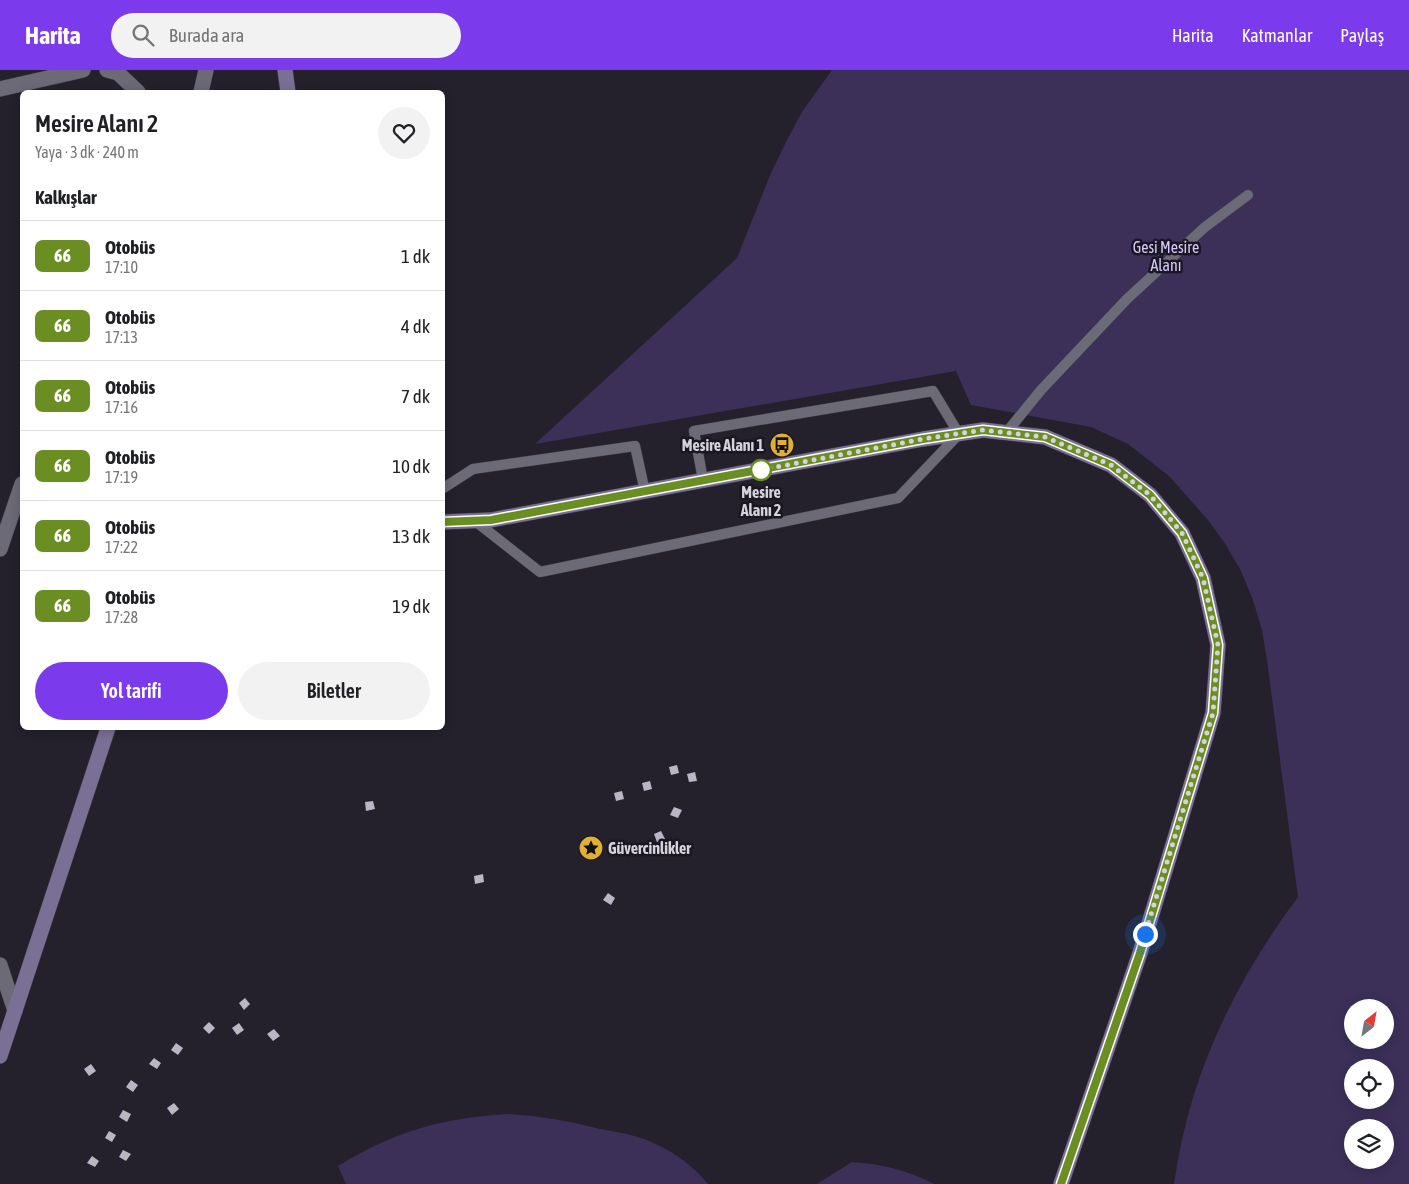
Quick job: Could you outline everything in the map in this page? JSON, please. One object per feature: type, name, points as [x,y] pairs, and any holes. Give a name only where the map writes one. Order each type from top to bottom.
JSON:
[{"type":"street","points":[[0,89],[83,70]]},
{"type":"street","points":[[107,70],[118,73],[136,90]]},
{"type":"street","points":[[201,90],[206,70]]},
{"type":"street","points":[[285,70],[288,90]]},
{"type":"street","points":[[445,522],[491,520],[923,439],[983,430],[1045,437],[1111,465],[1150,495],[1182,533],[1203,578],[1218,645],[1213,713],[1140,953],[1061,1184]]},
{"type":"street","points":[[0,549],[20,490]]},
{"type":"street","points":[[0,1056],[107,730]]},
{"type":"street","points":[[0,965],[15,1011]]},
{"type":"lane","points":[[1006,433],[1041,390],[1127,300],[1205,227],[1248,195]]},
{"type":"lane","points":[[475,521],[540,572],[898,498],[959,434],[933,391],[694,431],[703,480]]},
{"type":"lane","points":[[445,487],[473,469],[635,446],[645,492]]},
{"type":"green space","name":"Gesi Mesire Alanı","points":[[832,70],[1409,70],[1409,1184],[1174,1184],[1181,1144],[1191,1106],[1203,1068],[1218,1032],[1254,963],[1298,897],[1267,660],[1262,630],[1253,600],[1241,571],[1226,545],[1208,520],[1169,476],[1128,444],[1091,427],[971,405],[956,371],[535,444],[737,258],[771,173],[802,112]]},
{"type":"green space","points":[[509,1114],[554,1119],[627,1134],[650,1141],[681,1159],[708,1184],[346,1184],[338,1166],[379,1144],[420,1128],[462,1119]]},
{"type":"green space","points":[[852,1162],[894,1168],[934,1184],[817,1184]]},
{"type":"building","points":[[677,765],[679,773],[671,775],[669,767]]},
{"type":"building","points":[[695,772],[697,781],[689,782],[687,774]]},
{"type":"building","points":[[650,781],[652,789],[644,791],[642,783]]},
{"type":"building","points":[[622,791],[624,799],[616,801],[614,793]]},
{"type":"building","points":[[373,801],[375,809],[366,811],[365,802]]},
{"type":"building","points":[[674,807],[682,810],[678,818],[670,815]]},
{"type":"building","points":[[661,831],[665,839],[657,842],[654,834]]},
{"type":"building","points":[[483,874],[484,882],[475,884],[474,876]]},
{"type":"building","points":[[608,893],[615,898],[611,905],[603,900]]},
{"type":"building","points":[[245,998],[250,1004],[244,1010],[239,1003]]},
{"type":"building","points":[[209,1022],[215,1028],[209,1034],[203,1028]]},
{"type":"building","points":[[239,1023],[244,1030],[237,1035],[232,1028]]},
{"type":"building","points":[[274,1029],[280,1036],[273,1041],[267,1034]]},
{"type":"building","points":[[176,1043],[183,1048],[178,1055],[171,1050]]},
{"type":"building","points":[[154,1058],[161,1063],[157,1069],[149,1064]]},
{"type":"building","points":[[91,1064],[96,1071],[89,1076],[84,1069]]},
{"type":"building","points":[[131,1080],[138,1085],[133,1092],[126,1087]]},
{"type":"building","points":[[174,1103],[179,1109],[172,1115],[167,1108]]},
{"type":"building","points":[[123,1110],[131,1114],[127,1122],[119,1117]]},
{"type":"building","points":[[109,1131],[116,1135],[112,1142],[105,1138]]},
{"type":"building","points":[[123,1150],[131,1154],[126,1161],[119,1157]]},
{"type":"building","points":[[92,1156],[99,1161],[95,1167],[87,1163]]},
{"type":"bus line","name":"66","points":[[445,522],[491,520],[923,439],[983,430],[1045,437],[1111,465],[1150,495],[1182,533],[1203,578],[1218,645],[1213,713],[1140,953],[1061,1184]]},
{"type":"place","name":"Mesire Alanı 1","points":[[782,445]]},
{"type":"place","name":"Mesire Alanı 2","points":[[761,470]]},
{"type":"place","name":"Güvercinlikler","points":[[591,848]]},
{"type":"route","points":[[761,470],[923,439],[983,430],[1045,437],[1111,465],[1150,495],[1182,533],[1203,578],[1218,645],[1213,713],[1145,934]]}]
